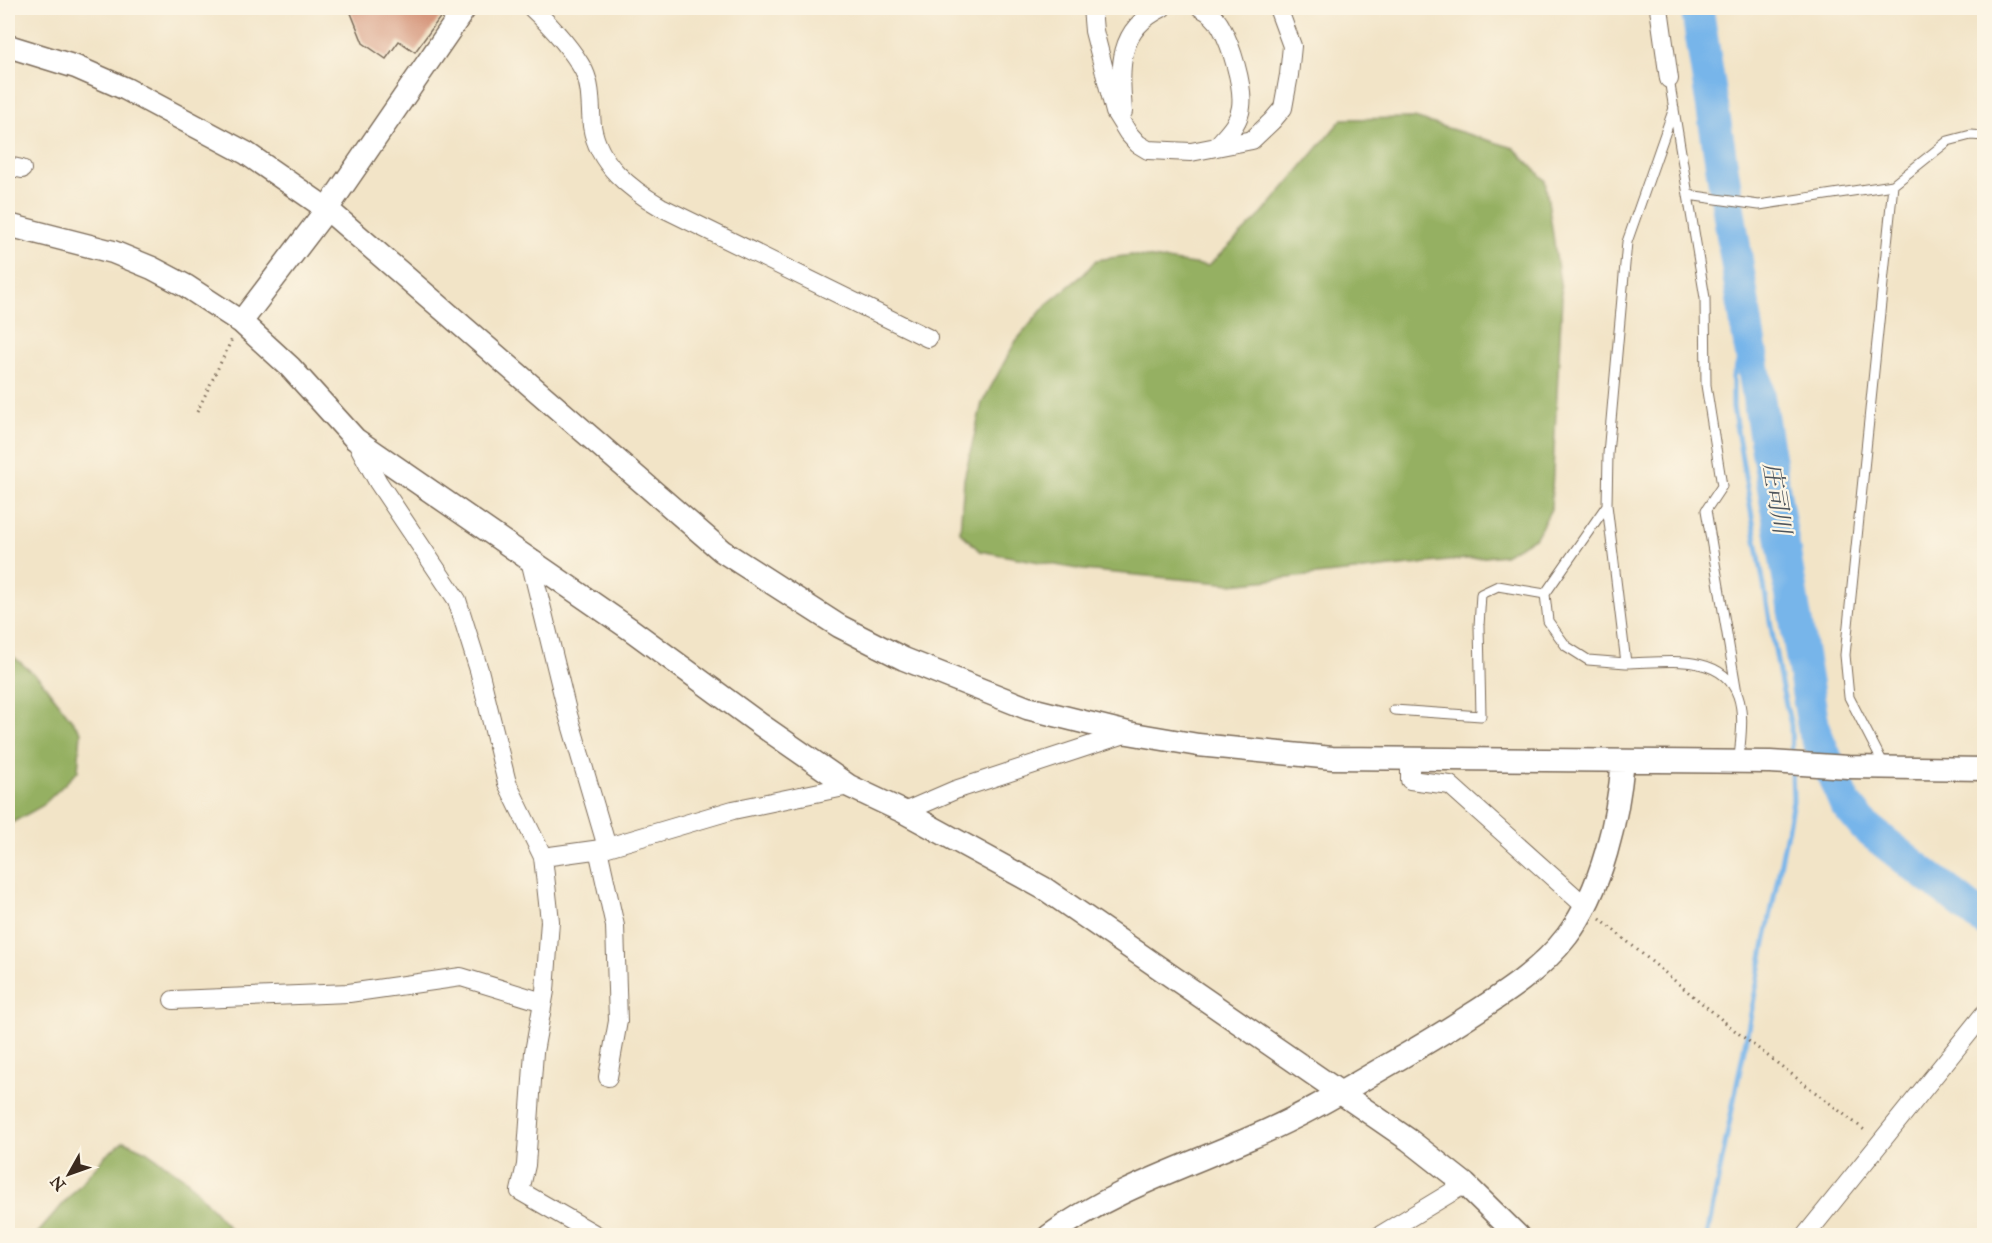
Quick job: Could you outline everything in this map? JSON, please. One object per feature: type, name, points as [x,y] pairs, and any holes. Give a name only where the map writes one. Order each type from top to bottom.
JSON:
[{"type":"street","points":[[241,322],[327,209],[465,8]]},
{"type":"street","points":[[532,8],[556,32],[584,72],[589,87],[593,129],[602,155],[637,193],[661,207],[928,338]]},
{"type":"street","points":[[1092,8],[1094,31],[1112,101],[1115,112],[1124,126],[1138,144],[1148,150],[1191,152],[1252,140],[1283,108],[1292,46],[1278,8]]},
{"type":"street","points":[[1124,126],[1120,70],[1128,36],[1140,23],[1162,8]]},
{"type":"street","points":[[1201,8],[1220,24],[1240,88],[1241,108],[1235,125],[1217,146]]},
{"type":"street","points":[[1659,8],[1668,79]]},
{"type":"street","points":[[8,46],[76,68],[126,89],[246,153],[327,209],[714,544],[839,626],[904,659],[1027,708],[1128,733],[1198,745],[1332,758],[1770,762],[1848,767],[1984,769]]},
{"type":"street","points":[[8,225],[113,252],[133,260],[186,286],[241,322],[290,367],[355,439],[630,629],[760,725],[849,786],[1045,889],[1408,1140],[1466,1184],[1518,1236]]},
{"type":"street","points":[[355,439],[378,482],[457,600],[479,670],[507,783],[543,857],[550,921],[543,1002],[534,1052],[526,1165],[520,1191],[598,1236]]},
{"type":"street","points":[[530,560],[602,848],[615,926],[618,1022],[608,1077]]},
{"type":"street","points":[[904,813],[955,790],[1128,733]]},
{"type":"street","points":[[1410,759],[1410,780],[1450,785],[1585,906]]},
{"type":"street","points":[[1048,1236],[1110,1199],[1297,1117],[1422,1045],[1515,987],[1568,936],[1585,906],[1608,846],[1620,796],[1623,761]]},
{"type":"street","points":[[543,857],[602,848],[733,810],[849,786]]},
{"type":"street","points":[[173,1000],[349,993],[461,977],[543,1002]]},
{"type":"street","points":[[1805,1236],[1984,1014]]},
{"type":"street","points":[[1379,1236],[1466,1184]]},
{"type":"lane","points":[[1668,79],[1705,298],[1706,385],[1722,486],[1706,510],[1738,696],[1741,723],[1739,762]]},
{"type":"lane","points":[[1626,663],[1607,505],[1608,454],[1627,242],[1674,108]]},
{"type":"lane","points":[[1688,195],[1759,205],[1893,184],[1948,141],[1971,135],[1984,136]]},
{"type":"lane","points":[[1885,767],[1850,697],[1845,655],[1893,184]]},
{"type":"lane","points":[[1607,505],[1545,594],[1548,621],[1566,646],[1588,660],[1626,663],[1692,663],[1714,668],[1729,682],[1738,696]]},
{"type":"lane","points":[[1394,710],[1481,716],[1481,594],[1498,586],[1545,594]]},
{"type":"path","points":[[196,412],[241,322]]},
{"type":"path","points":[[1585,906],[1738,1033],[1881,1143]]},
{"type":"green space","points":[[1414,118],[1514,148],[1545,180],[1562,297],[1551,509],[1536,537],[1504,555],[1232,584],[1083,570],[980,551],[960,532],[964,479],[982,403],[1016,341],[1047,304],[1084,274],[1096,260],[1131,255],[1208,266],[1262,214],[1342,119]]},
{"type":"green space","points":[[8,652],[41,680],[81,732],[78,771],[42,806],[8,825]]},
{"type":"green space","points":[[124,1141],[146,1151],[187,1180],[233,1235],[36,1235],[105,1156]]},
{"type":"building","points":[[349,8],[447,8],[415,52],[399,41],[386,59],[363,43]]},
{"type":"waterway","name":"庄司川","points":[[1697,8],[1748,334],[1814,730],[1845,803],[1865,827],[1984,920]]},
{"type":"waterway","points":[[1748,334],[1733,377],[1733,407],[1781,684],[1791,725],[1792,759]]},
{"type":"waterway","points":[[1707,1236],[1793,801],[1792,769]]}]
